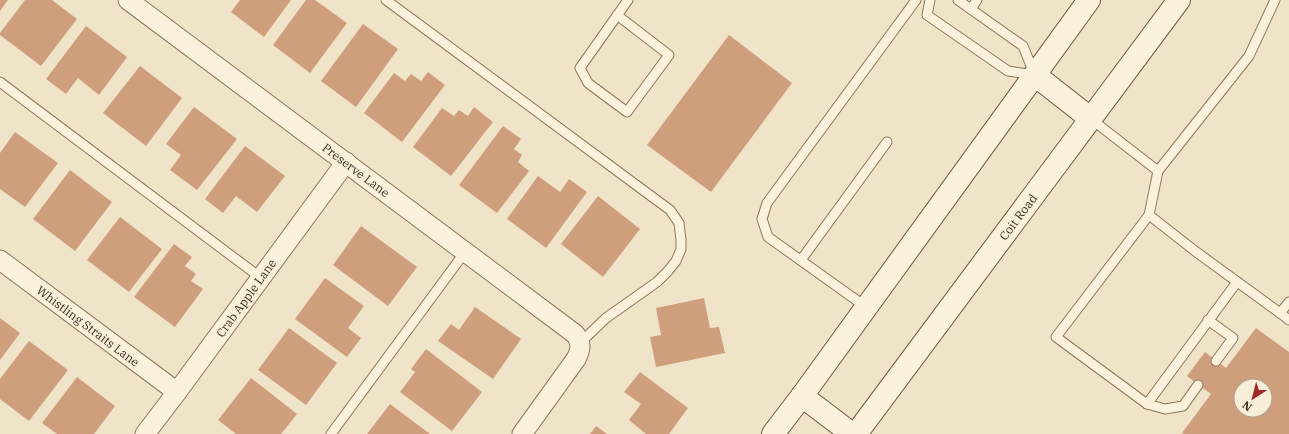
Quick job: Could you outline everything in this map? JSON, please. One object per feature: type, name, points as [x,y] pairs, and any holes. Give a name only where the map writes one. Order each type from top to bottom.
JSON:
[{"type":"main road","points":[[772,434],[802,396],[1088,0]]},
{"type":"main road","name":"Coit Road","points":[[856,434],[1179,0]]},
{"type":"main road","points":[[1035,75],[1091,118]]},
{"type":"main road","points":[[802,396],[852,434]]},
{"type":"street","name":"Preserve Lane","points":[[128,0],[575,334],[581,342]]},
{"type":"street","name":"Crab Apple Lane","points":[[145,434],[346,162]]},
{"type":"street","name":"Whistling Straits Lane","points":[[0,260],[177,392]]},
{"type":"street","points":[[522,434],[576,359],[581,342]]},
{"type":"lane","points":[[386,0],[670,210],[679,223],[681,249],[676,261],[668,272],[657,282],[606,318],[581,342]]},
{"type":"lane","points":[[617,15],[669,56],[628,112],[588,83],[580,68],[617,15],[628,0]]},
{"type":"lane","points":[[866,307],[768,237],[762,219],[767,203],[916,0]]},
{"type":"lane","points":[[930,0],[927,15],[1008,71],[1035,75]]},
{"type":"lane","points":[[958,0],[1023,46],[1035,75]]},
{"type":"lane","points":[[971,9],[977,0]]},
{"type":"lane","points":[[1198,385],[1183,406],[1165,409],[1147,404],[1056,337],[1149,214],[1158,171],[1249,56],[1275,0]]},
{"type":"lane","points":[[0,82],[261,278]]},
{"type":"lane","points":[[1091,118],[1158,171]]},
{"type":"lane","points":[[801,260],[887,142]]},
{"type":"lane","points":[[1149,214],[1289,320]]},
{"type":"lane","points":[[331,434],[465,252]]},
{"type":"lane","points":[[1147,404],[1237,282]]},
{"type":"lane","points":[[1280,313],[1289,302]]},
{"type":"lane","points":[[1208,320],[1233,338],[1216,361]]},
{"type":"building","points":[[0,0],[8,0],[0,11]]},
{"type":"building","points":[[25,0],[52,0],[77,19],[41,66],[0,35]]},
{"type":"building","points":[[240,0],[291,0],[264,37],[231,12]]},
{"type":"building","points":[[306,0],[315,0],[347,23],[310,73],[273,45]]},
{"type":"building","points":[[363,24],[398,49],[356,107],[321,81]]},
{"type":"building","points":[[86,26],[127,57],[99,95],[78,78],[66,94],[46,79]]},
{"type":"building","points":[[729,35],[792,83],[711,192],[647,145]]},
{"type":"building","points":[[140,66],[182,98],[146,146],[103,113]]},
{"type":"building","points":[[428,72],[445,85],[402,142],[364,113],[394,73],[405,81],[411,74],[421,81]]},
{"type":"building","points":[[194,107],[237,139],[197,190],[170,170],[181,155],[166,144]]},
{"type":"building","points":[[474,107],[493,122],[451,176],[413,147],[442,108],[454,116],[459,110],[468,116]]},
{"type":"building","points":[[503,126],[521,139],[514,149],[522,155],[518,162],[529,171],[497,213],[459,185]]},
{"type":"building","points":[[15,132],[58,163],[25,207],[0,189],[0,153]]},
{"type":"building","points":[[245,146],[285,176],[257,212],[236,196],[223,213],[205,199]]},
{"type":"building","points":[[70,170],[112,202],[75,251],[33,219]]},
{"type":"building","points":[[538,176],[560,192],[569,179],[587,192],[546,248],[507,219]]},
{"type":"building","points":[[598,196],[640,229],[603,277],[561,244]]},
{"type":"building","points":[[120,217],[162,249],[129,292],[87,260]]},
{"type":"building","points":[[361,226],[417,267],[388,306],[333,265]]},
{"type":"building","points":[[174,244],[192,257],[185,266],[196,274],[191,281],[203,289],[175,327],[134,297]]},
{"type":"building","points":[[325,278],[364,306],[348,328],[361,338],[347,357],[295,319]]},
{"type":"building","points":[[704,298],[710,328],[719,327],[725,353],[656,367],[650,337],[661,335],[656,308]]},
{"type":"building","points":[[475,307],[521,339],[493,379],[438,341],[451,324],[459,330]]},
{"type":"building","points":[[0,318],[20,333],[0,360]]},
{"type":"building","points":[[289,328],[337,363],[306,405],[258,370]]},
{"type":"building","points":[[1256,328],[1289,352],[1289,434],[1182,433],[1211,394],[1187,376],[1205,352],[1226,368]]},
{"type":"building","points":[[29,341],[68,370],[29,421],[0,399],[0,379]]},
{"type":"building","points":[[426,349],[482,392],[452,431],[400,392],[415,372],[411,369]]},
{"type":"building","points":[[640,372],[688,408],[669,434],[646,434],[629,420],[641,404],[624,392]]},
{"type":"building","points":[[77,377],[115,406],[94,434],[57,434],[42,423]]},
{"type":"building","points":[[251,378],[297,414],[281,434],[236,434],[218,420]]},
{"type":"building","points":[[390,404],[430,434],[367,434]]},
{"type":"building","points":[[596,426],[607,434],[590,434]]}]
